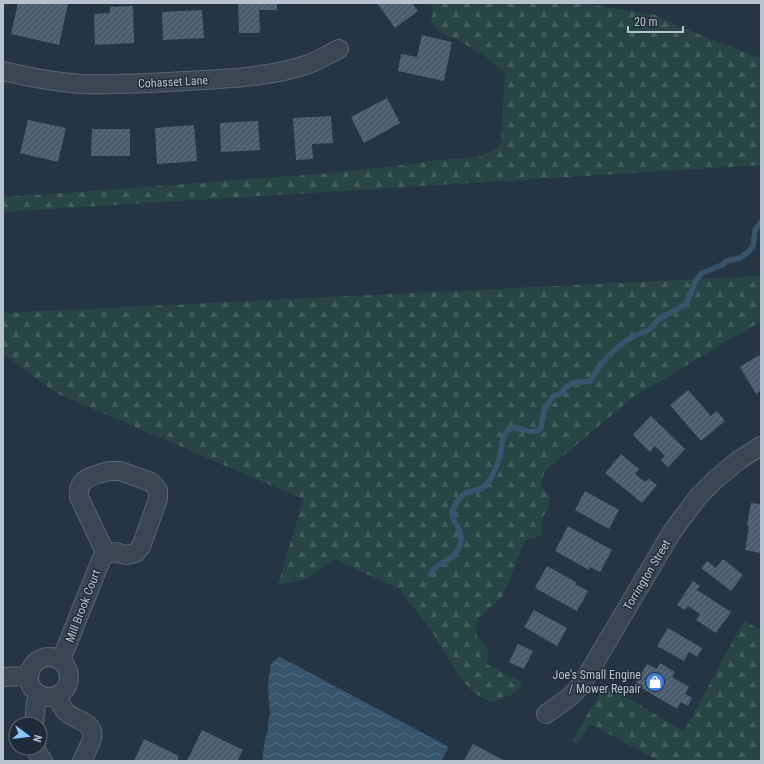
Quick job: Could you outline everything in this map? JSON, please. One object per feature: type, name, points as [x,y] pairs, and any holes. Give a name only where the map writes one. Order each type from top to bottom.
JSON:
[{"type":"street","name":"Cohasset Lane","points":[[3,71],[79,84],[124,85],[215,80],[273,73],[292,69],[309,64],[338,49]]},
{"type":"street","name":"Torrington Street","points":[[546,714],[569,699],[582,684],[672,532],[698,497],[717,478],[739,460],[761,446]]},
{"type":"street","points":[[108,471],[120,471],[151,482],[158,490],[158,499],[141,547],[135,553],[126,555],[115,552],[106,554],[79,497],[79,491],[82,483],[86,479],[108,471]]},
{"type":"street","name":"Mill Brook Court","points":[[62,660],[101,560],[106,554]]},
{"type":"street","points":[[49,656],[62,660],[69,672],[68,686],[64,692],[51,697],[38,695],[31,687],[28,676],[32,664],[43,657],[49,656]]},
{"type":"street","points":[[3,677],[28,676]]},
{"type":"street","points":[[35,716],[38,695]]},
{"type":"street","points":[[58,695],[60,705],[67,713],[90,726],[93,733],[82,761]]},
{"type":"green space","points":[[430,3],[581,3],[620,9],[655,15],[700,35],[761,58],[761,165],[3,212],[3,197],[319,174],[477,157],[495,150],[501,143],[505,73],[486,57],[456,39],[439,32],[431,22],[433,10]]},
{"type":"green space","points":[[761,276],[761,321],[632,398],[545,471],[540,484],[549,497],[549,508],[541,519],[542,534],[536,538],[525,540],[502,597],[478,618],[475,625],[477,636],[488,650],[487,664],[509,677],[519,680],[522,685],[512,694],[491,702],[474,693],[461,679],[433,633],[399,589],[335,559],[306,579],[278,585],[303,499],[56,393],[3,353],[3,313]]},
{"type":"green space","points":[[744,621],[761,630],[761,761],[659,761],[593,725],[588,727],[576,743],[571,742],[605,685],[684,731]]},
{"type":"water","points":[[278,657],[449,747],[441,761],[262,761],[270,714],[268,689],[269,676],[271,664]]},
{"type":"building","points":[[18,3],[68,4],[59,45],[11,34]]},
{"type":"building","points":[[238,3],[277,3],[277,10],[259,10],[260,33],[239,33]]},
{"type":"building","points":[[377,3],[412,3],[418,11],[395,28]]},
{"type":"building","points":[[133,6],[134,43],[95,45],[94,14],[110,13],[110,7]]},
{"type":"building","points":[[202,10],[204,38],[163,40],[162,12]]},
{"type":"building","points":[[422,35],[452,42],[444,81],[398,71],[401,54],[417,57]]},
{"type":"building","points":[[387,98],[400,123],[364,143],[351,117]]},
{"type":"building","points":[[331,116],[333,143],[312,144],[313,159],[296,160],[293,118]]},
{"type":"building","points":[[28,120],[66,128],[58,162],[20,153]]},
{"type":"building","points":[[258,121],[260,150],[221,152],[220,123]]},
{"type":"building","points":[[194,125],[197,161],[157,164],[155,128]]},
{"type":"building","points":[[92,129],[130,129],[130,156],[91,156]]},
{"type":"building","points":[[759,355],[761,359],[761,391],[756,394],[740,367]]},
{"type":"building","points":[[688,390],[711,416],[717,411],[725,421],[701,441],[670,405]]},
{"type":"building","points":[[651,416],[685,449],[668,467],[661,460],[665,456],[655,446],[650,452],[633,435]]},
{"type":"building","points":[[621,454],[639,469],[635,474],[645,482],[649,479],[657,485],[642,503],[605,473]]},
{"type":"building","points":[[585,491],[619,510],[609,529],[575,510]]},
{"type":"building","points":[[751,503],[761,504],[761,553],[745,550]]},
{"type":"building","points":[[568,526],[612,550],[600,572],[590,567],[589,570],[555,551]]},
{"type":"building","points":[[723,559],[743,575],[731,591],[701,568],[707,561],[716,568]]},
{"type":"building","points":[[547,566],[576,582],[575,584],[588,591],[577,611],[535,588]]},
{"type":"building","points":[[693,581],[700,586],[697,590],[731,612],[716,633],[696,620],[700,614],[688,606],[685,610],[677,605]]},
{"type":"building","points":[[534,610],[567,628],[557,646],[524,627]]},
{"type":"building","points":[[668,628],[702,648],[697,657],[689,652],[684,661],[657,646]]},
{"type":"building","points":[[518,644],[533,651],[524,669],[509,662]]},
{"type":"building","points":[[660,663],[675,672],[672,677],[689,687],[685,694],[692,698],[688,706],[681,702],[677,709],[635,684],[647,664],[657,669]]},
{"type":"building","points":[[202,730],[243,750],[237,761],[187,761]]},
{"type":"building","points":[[144,739],[179,756],[177,761],[134,761]]},
{"type":"building","points":[[473,744],[505,761],[464,761]]},
{"type":"waterway","points":[[430,574],[435,567],[452,557],[457,552],[461,543],[458,527],[452,517],[453,510],[464,494],[485,487],[495,470],[500,456],[504,435],[508,430],[515,428],[537,431],[541,428],[544,410],[553,396],[561,393],[566,387],[573,383],[590,381],[601,364],[624,342],[647,331],[659,319],[686,304],[696,280],[702,273],[722,265],[726,261],[740,258],[747,253],[753,247],[755,230],[761,222]]},
{"type":"place","name":"Joe's Small Engine / Mower Repair","points":[[655,682]]}]
